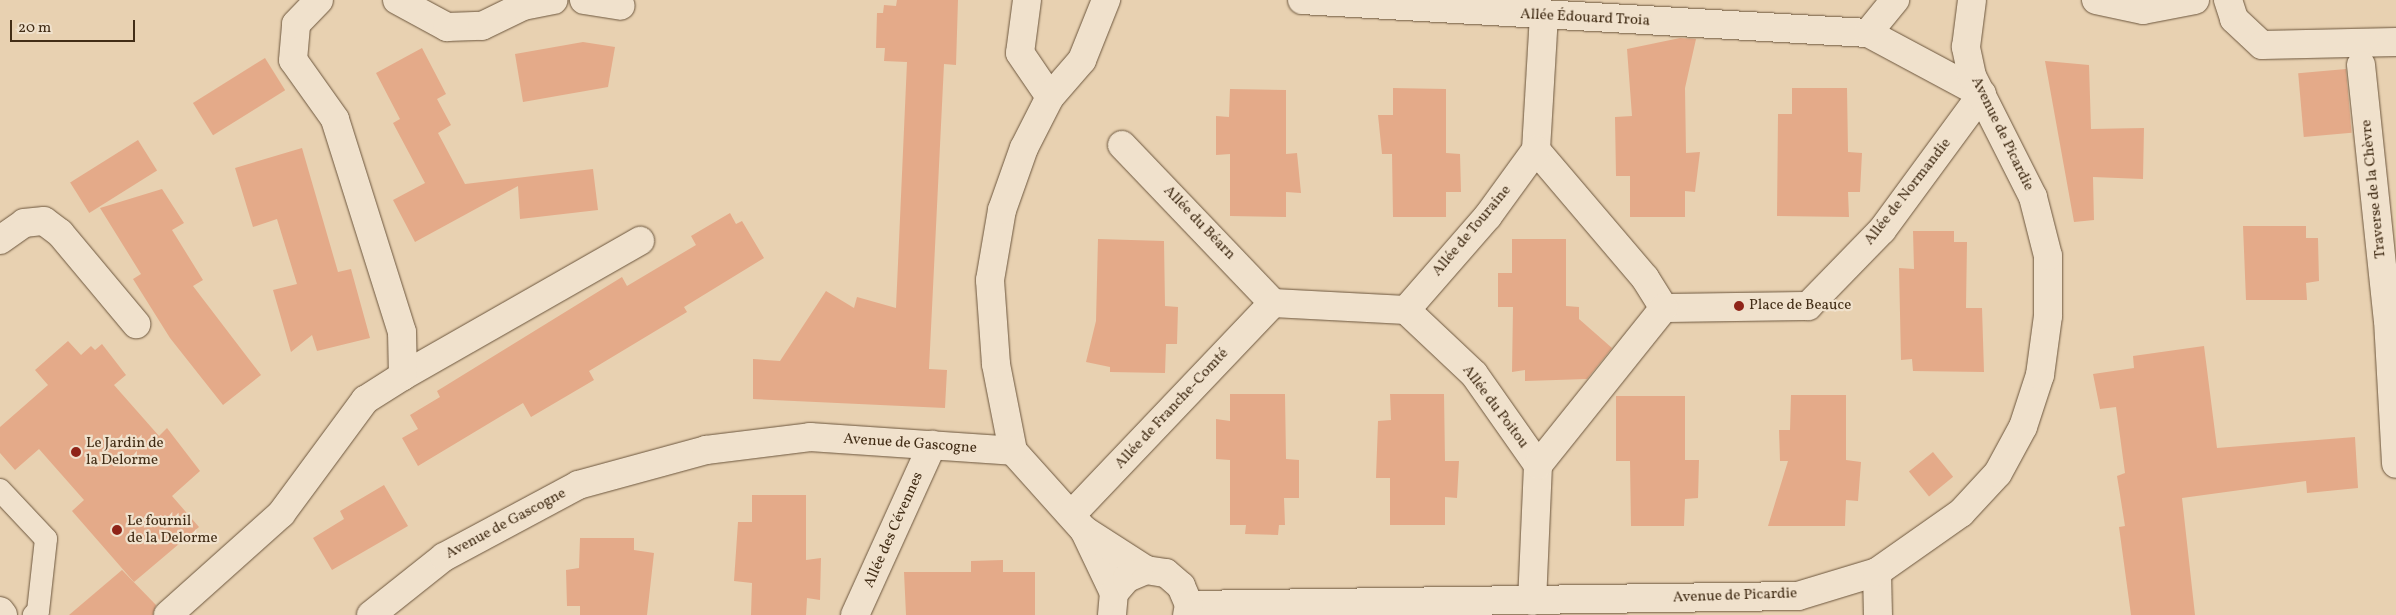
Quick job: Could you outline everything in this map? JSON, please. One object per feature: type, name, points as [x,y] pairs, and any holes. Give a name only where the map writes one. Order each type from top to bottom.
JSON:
[{"type":"street","points":[[319,0],[296,24],[294,60],[335,119],[402,332],[403,376]]},
{"type":"street","points":[[397,0],[447,27],[482,26],[523,6],[553,0]]},
{"type":"street","points":[[584,0],[621,6]]},
{"type":"street","points":[[1027,0],[1020,53],[1050,97]]},
{"type":"street","points":[[1106,0],[1082,60],[1050,97],[1024,148],[1002,210],[990,280],[996,364],[1013,451],[1078,522],[1146,570],[1166,573],[1181,586],[1188,610]]},
{"type":"street","name":"Allée Édouard Troia","points":[[1302,0],[1483,6],[1544,16],[1868,33],[1982,94]]},
{"type":"street","points":[[1868,33],[1895,0]]},
{"type":"street","name":"Avenue de Picardie","points":[[1188,610],[1400,608],[1532,601],[1599,608],[1798,596],[1877,572],[1961,513],[1998,473],[2023,427],[2040,375],[2048,256],[2033,197],[1982,94],[1966,47],[1972,0]]},
{"type":"street","points":[[2096,0],[2142,10],[2195,0]]},
{"type":"street","points":[[2228,0],[2234,19],[2262,45],[2396,42]]},
{"type":"street","points":[[1544,16],[1536,150],[1645,278],[1664,308]]},
{"type":"street","name":"Traverse de la Chèvre","points":[[2361,65],[2388,320],[2396,464]]},
{"type":"street","name":"Allée de Normandie","points":[[1664,308],[1808,306],[1882,230],[1982,94]]},
{"type":"street","name":"Allée du Béarn","points":[[1122,145],[1272,303]]},
{"type":"street","name":"Allée de Touraine","points":[[1406,310],[1488,216],[1536,150]]},
{"type":"street","points":[[0,240],[24,223],[44,221],[60,233],[136,324]]},
{"type":"street","points":[[168,615],[281,514],[365,400],[403,376],[640,240]]},
{"type":"street","points":[[1272,303],[1406,310]]},
{"type":"street","name":"Allée de Franche-Comté","points":[[1078,522],[1272,303]]},
{"type":"street","name":"Allée du Poitou","points":[[1406,310],[1474,374],[1538,465],[1664,308]]},
{"type":"street","name":"Avenue de Gascogne","points":[[371,615],[444,557],[578,485],[706,450],[810,437],[1013,451]]},
{"type":"street","name":"Allée des Cévennes","points":[[856,615],[932,445]]},
{"type":"street","points":[[1532,601],[1538,465]]},
{"type":"street","points":[[1078,522],[1113,604]]},
{"type":"street","points":[[1113,604],[1127,578],[1146,570]]},
{"type":"street","points":[[1877,572],[1878,615]]},
{"type":"street","points":[[0,611],[3,615]]},
{"type":"lane","points":[[0,490],[46,539],[38,611],[34,615]]},
{"type":"building","points":[[897,0],[958,0],[956,65],[944,64],[929,369],[947,370],[945,408],[753,399],[753,359],[780,361],[826,291],[854,308],[857,297],[896,308],[907,62],[884,61],[885,48],[876,48],[877,13],[883,13],[884,5],[896,6]]},
{"type":"building","points":[[1680,38],[1696,39],[1685,88],[1686,153],[1700,152],[1695,192],[1685,191],[1685,217],[1630,217],[1630,176],[1616,176],[1615,117],[1632,116],[1627,49]]},
{"type":"building","points":[[583,42],[615,47],[608,87],[523,102],[515,54]]},
{"type":"building","points":[[422,48],[446,94],[437,99],[451,125],[438,133],[465,184],[593,169],[598,210],[520,219],[518,186],[415,242],[393,200],[425,183],[393,123],[400,119],[376,73]]},
{"type":"building","points":[[265,58],[285,90],[213,135],[193,103]]},
{"type":"building","points":[[2045,61],[2089,65],[2091,129],[2144,128],[2143,179],[2093,177],[2094,220],[2074,222]]},
{"type":"building","points":[[2346,69],[2352,133],[2304,137],[2298,73]]},
{"type":"building","points":[[1393,88],[1446,89],[1446,153],[1460,154],[1461,192],[1446,192],[1446,217],[1393,217],[1392,154],[1382,154],[1378,115],[1393,115]]},
{"type":"building","points":[[1792,88],[1847,88],[1848,152],[1862,153],[1860,192],[1848,192],[1849,217],[1777,216],[1778,114],[1792,114]]},
{"type":"building","points":[[1230,89],[1286,90],[1286,154],[1297,153],[1301,193],[1286,192],[1286,217],[1230,216],[1230,154],[1216,155],[1216,116],[1229,117]]},
{"type":"building","points":[[138,140],[157,171],[89,213],[70,182]]},
{"type":"building","points":[[302,148],[338,272],[351,269],[370,338],[317,351],[312,335],[291,352],[273,290],[297,284],[277,219],[253,227],[235,168]]},
{"type":"building","points":[[162,189],[184,223],[172,230],[203,280],[193,286],[261,375],[223,405],[170,338],[133,279],[141,274],[100,208]]},
{"type":"building","points":[[730,213],[736,224],[742,221],[764,258],[684,307],[687,312],[589,371],[594,380],[531,417],[523,403],[418,466],[402,438],[418,429],[410,415],[440,397],[437,391],[622,277],[627,286],[696,245],[691,236]]},
{"type":"building","points":[[2243,226],[2306,226],[2306,238],[2318,238],[2319,281],[2306,283],[2307,300],[2246,300]]},
{"type":"building","points":[[1913,231],[1954,231],[1954,242],[1967,242],[1966,308],[1982,308],[1984,372],[1913,371],[1912,359],[1901,360],[1899,268],[1914,269]]},
{"type":"building","points":[[1098,239],[1164,241],[1165,306],[1178,307],[1177,344],[1166,344],[1165,373],[1110,372],[1110,367],[1086,362],[1096,321]]},
{"type":"building","points":[[1512,239],[1566,239],[1566,306],[1579,307],[1579,319],[1612,348],[1587,379],[1525,381],[1525,370],[1512,372],[1513,307],[1498,307],[1498,273],[1512,273]]},
{"type":"building","points":[[68,341],[81,355],[91,346],[95,350],[102,344],[126,375],[114,385],[159,436],[167,428],[200,471],[172,496],[199,527],[134,582],[72,511],[84,500],[39,449],[15,470],[0,453],[0,427],[48,385],[35,370]]},
{"type":"building","points":[[2204,346],[2217,448],[2355,437],[2358,488],[2307,493],[2306,481],[2182,498],[2195,615],[2131,615],[2119,527],[2125,526],[2117,476],[2125,473],[2116,407],[2100,409],[2093,374],[2134,368],[2133,356]]},
{"type":"building","points":[[1230,394],[1285,394],[1286,459],[1299,460],[1299,498],[1284,498],[1285,525],[1279,525],[1278,535],[1245,534],[1246,525],[1230,525],[1230,460],[1216,459],[1216,419],[1230,421]]},
{"type":"building","points":[[1390,394],[1444,394],[1445,461],[1459,461],[1457,498],[1445,497],[1445,525],[1390,525],[1390,478],[1376,478],[1378,421],[1391,420]]},
{"type":"building","points":[[1791,395],[1846,395],[1846,460],[1861,462],[1858,501],[1846,500],[1845,526],[1768,526],[1788,461],[1780,461],[1779,430],[1790,430]]},
{"type":"building","points":[[1616,396],[1685,396],[1685,460],[1699,460],[1698,498],[1685,499],[1684,526],[1631,526],[1630,461],[1616,461]]},
{"type":"building","points":[[1933,452],[1953,477],[1929,496],[1909,472]]},
{"type":"building","points":[[384,485],[408,526],[332,570],[313,538],[344,519],[340,511]]},
{"type":"building","points":[[752,495],[806,495],[806,560],[821,558],[820,600],[807,598],[806,615],[751,615],[752,583],[734,581],[738,522],[752,522]]},
{"type":"building","points":[[580,538],[634,538],[634,550],[654,553],[647,615],[580,615],[580,606],[567,606],[566,570],[579,568]]},
{"type":"building","points":[[1003,560],[1003,572],[1035,572],[1035,615],[906,615],[904,572],[971,572],[971,561]]},
{"type":"building","points":[[122,570],[156,605],[153,615],[69,615]]},
{"type":"place","name":"Place de Beauce","points":[[1739,306]]},
{"type":"place","name":"Le Jardin de la Delorme","points":[[76,452]]},
{"type":"place","name":"Le fournil de la Delorme","points":[[117,530]]}]
